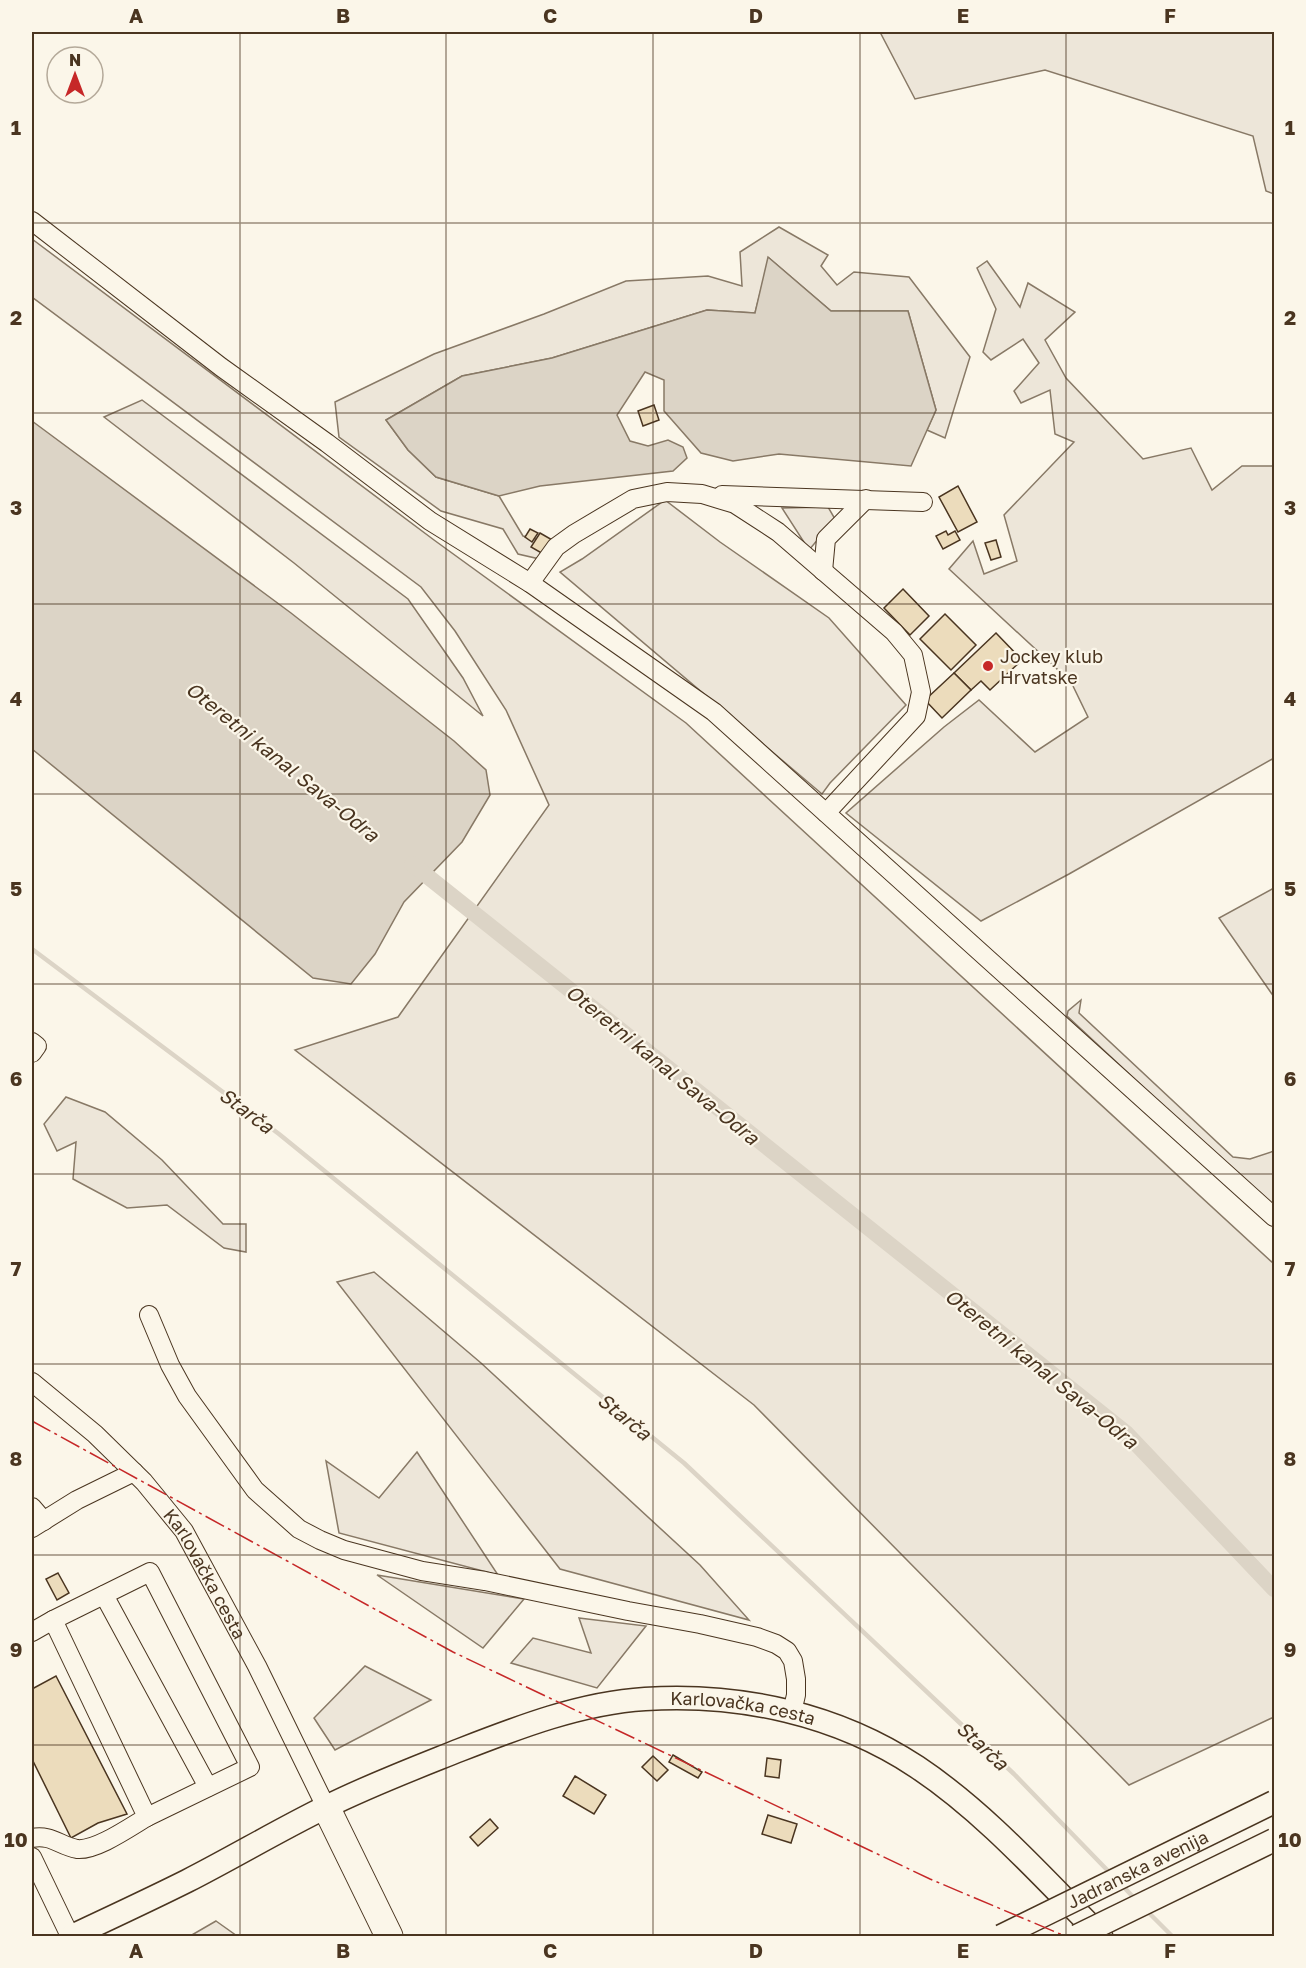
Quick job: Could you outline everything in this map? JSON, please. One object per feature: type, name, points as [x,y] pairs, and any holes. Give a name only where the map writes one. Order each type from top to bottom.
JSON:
[{"type":"highway","points":[[326,1807],[389,1936]]},
{"type":"main road","name":"Karlovačka cesta","points":[[71,1936],[186,1881],[326,1807],[394,1776],[515,1728],[594,1707],[643,1699],[699,1698],[732,1700],[792,1712],[853,1733],[917,1766],[986,1821],[1101,1936]]},
{"type":"main road","name":"Jadranska avenija","points":[[1000,1936],[1275,1802]]},
{"type":"main road","name":"Jadranska avenija","points":[[1077,1936],[1275,1840]]},
{"type":"street","points":[[32,221],[221,367],[430,521],[530,583],[714,712],[1275,1217]]},
{"type":"street","points":[[530,583],[556,547],[633,499],[667,492],[923,501]]},
{"type":"street","points":[[702,494],[735,504],[778,532],[894,632],[913,654],[921,692],[916,716],[826,813]]},
{"type":"street","points":[[824,571],[826,539],[866,499]]},
{"type":"street","points":[[32,1042],[37,1046],[32,1053]]},
{"type":"street","points":[[149,1315],[170,1365],[187,1396],[255,1490],[299,1529],[344,1550],[422,1571],[485,1581],[700,1624],[757,1637],[776,1644],[787,1651],[793,1661],[796,1687],[792,1712]]},
{"type":"street","name":"Karlovačka cesta","points":[[32,1382],[95,1434],[134,1472],[184,1531],[257,1666],[326,1807]]},
{"type":"street","points":[[32,1507],[38,1525],[77,1500],[134,1472]]},
{"type":"street","points":[[32,1632],[150,1572],[250,1767],[86,1849],[76,1849],[55,1839],[32,1838]]},
{"type":"street","points":[[104,1595],[208,1787]]},
{"type":"street","points":[[52,1620],[147,1817]]},
{"type":"street","points":[[33,1866],[71,1936]]},
{"type":"shaded area","points":[[880,32],[1274,32],[1274,194],[1266,191],[1253,136],[1045,70],[915,99]]},
{"type":"shaded area","points":[[779,227],[828,255],[821,266],[837,285],[854,272],[909,277],[970,357],[945,438],[927,430],[936,410],[908,311],[831,311],[769,258],[755,313],[707,310],[552,358],[462,376],[386,420],[408,450],[436,477],[499,496],[523,536],[549,542],[544,560],[518,554],[503,529],[441,511],[339,437],[335,402],[434,354],[626,281],[708,276],[742,286],[740,252]]},
{"type":"shaded area","points":[[32,239],[434,540],[686,723],[1274,1264],[1274,1717],[1129,1785],[754,1405],[295,1050],[398,1017],[549,805],[506,710],[455,631],[421,587],[32,297]]},
{"type":"shaded area","points":[[987,261],[1020,307],[1028,283],[1075,312],[1045,340],[1066,378],[1143,459],[1191,448],[1212,490],[1242,466],[1274,466],[1274,758],[981,921],[846,813],[944,727],[979,700],[1035,752],[1088,717],[1071,682],[949,569],[973,541],[984,574],[1017,561],[1004,515],[1074,442],[1055,434],[1050,390],[1021,403],[1014,391],[1039,363],[1023,339],[991,360],[983,352],[996,309],[977,268]]},
{"type":"shaded area","points":[[142,400],[408,599],[463,678],[483,716],[294,563],[104,417]]},
{"type":"shaded area","points":[[665,500],[720,542],[829,618],[906,705],[822,794],[560,572]]},
{"type":"shaded area","points":[[828,507],[835,519],[809,550],[782,508]]},
{"type":"shaded area","points":[[1274,888],[1274,997],[1219,918]]},
{"type":"shaded area","points":[[1081,1000],[1079,1013],[1233,1157],[1250,1159],[1274,1151],[1274,1209],[1067,1016],[1068,1011]]},
{"type":"shaded area","points":[[66,1097],[105,1112],[162,1160],[223,1224],[246,1224],[246,1252],[224,1248],[167,1205],[127,1208],[73,1179],[76,1142],[57,1151],[44,1124]]},
{"type":"shaded area","points":[[374,1272],[481,1363],[700,1565],[749,1620],[560,1569],[337,1282]]},
{"type":"shaded area","points":[[417,1452],[498,1575],[339,1533],[326,1461],[379,1498]]},
{"type":"shaded area","points":[[377,1575],[524,1599],[483,1648]]},
{"type":"shaded area","points":[[579,1618],[646,1626],[597,1688],[511,1663],[533,1638],[591,1653]]},
{"type":"shaded area","points":[[365,1666],[431,1700],[335,1750],[314,1718]]},
{"type":"shaded area","points":[[216,1921],[237,1936],[190,1936]]},
{"type":"water","points":[[768,257],[831,311],[908,311],[936,410],[911,466],[779,454],[733,461],[701,453],[664,411],[664,380],[645,372],[617,415],[630,441],[648,446],[668,440],[683,447],[687,458],[673,471],[540,486],[499,496],[436,477],[408,450],[386,420],[462,376],[552,358],[707,310],[755,313]]},
{"type":"water","points":[[32,421],[291,613],[454,741],[486,770],[490,795],[462,842],[404,902],[375,954],[351,984],[313,978],[32,749]]},
{"type":"building","points":[[654,405],[659,420],[643,426],[638,411]]},
{"type":"building","points":[[958,486],[977,522],[958,532],[939,497]]},
{"type":"building","points":[[530,529],[538,533],[532,542],[525,537]]},
{"type":"building","points":[[946,531],[948,535],[955,531],[960,540],[943,549],[936,536]]},
{"type":"building","points":[[540,533],[554,541],[545,555],[531,547]]},
{"type":"building","points":[[996,540],[1001,557],[991,560],[985,543]]},
{"type":"building","points":[[903,589],[929,616],[910,635],[884,608]]},
{"type":"building","points":[[945,614],[976,645],[951,670],[920,639]]},
{"type":"building","name":"Jockey klub Hrvatske","points":[[996,633],[1022,660],[990,690],[981,681],[971,690],[954,673]]},
{"type":"building","points":[[954,673],[971,690],[942,718],[925,700]]},
{"type":"building","points":[[58,1573],[69,1593],[57,1600],[46,1579]]},
{"type":"building","points":[[56,1676],[127,1814],[98,1823],[71,1838],[32,1759],[32,1689]]},
{"type":"building","points":[[673,1755],[702,1772],[698,1778],[669,1762]]},
{"type":"building","points":[[653,1756],[668,1770],[657,1781],[642,1767]]},
{"type":"building","points":[[767,1758],[781,1760],[779,1778],[765,1776]]},
{"type":"building","points":[[575,1776],[606,1795],[594,1814],[563,1796]]},
{"type":"building","points":[[768,1815],[797,1824],[791,1843],[762,1834]]},
{"type":"building","points":[[490,1819],[498,1828],[478,1846],[470,1837]]},
{"type":"waterway","name":"Oteretni kanal Sava-Odra","points":[[412,864],[1126,1433],[1274,1589]]},
{"type":"waterway","name":"Starča","points":[[32,949],[279,1134],[684,1463],[1014,1774],[1112,1875]]},
{"type":"waterway","name":"Starča","points":[[1120,1883],[1135,1899]]},
{"type":"waterway","name":"Starča","points":[[1145,1909],[1172,1936]]},
{"type":"power","points":[[32,1421],[453,1652],[930,1879],[1065,1936]]},
{"type":"place","name":"Jockey klub Hrvatske","points":[[988,666]]}]
